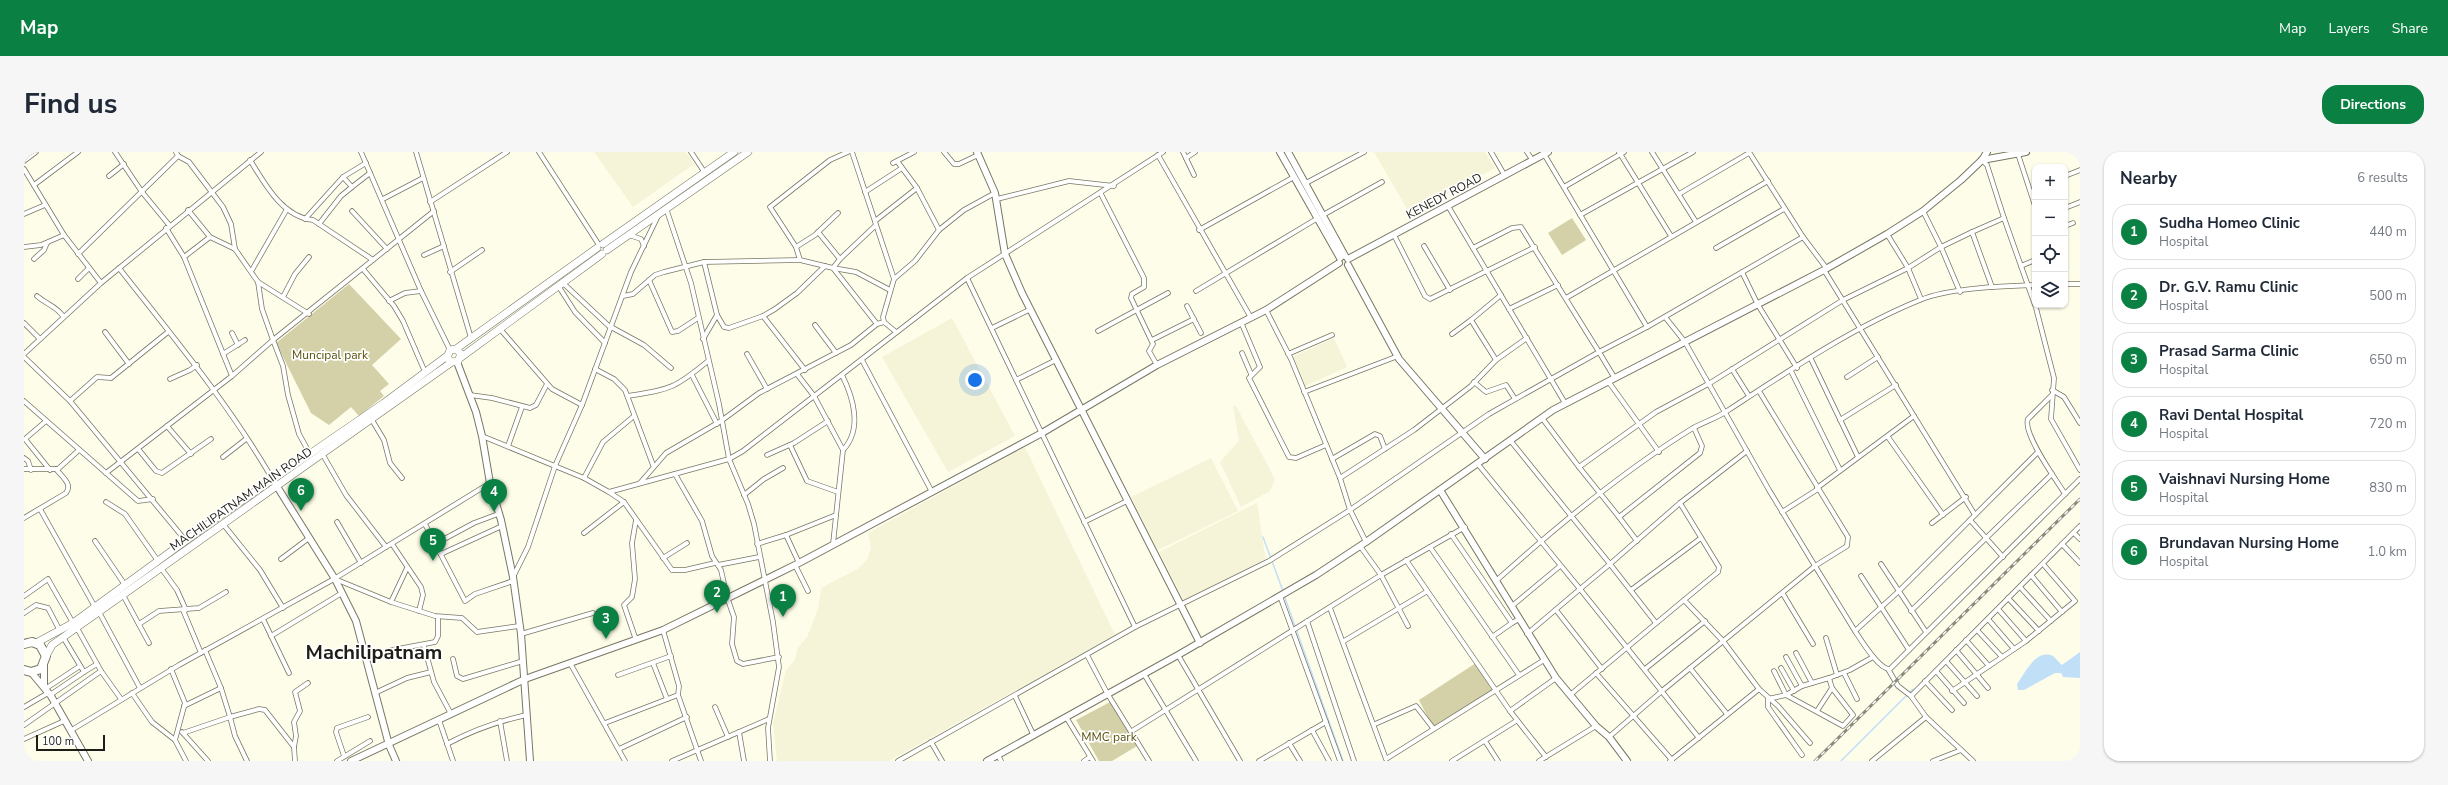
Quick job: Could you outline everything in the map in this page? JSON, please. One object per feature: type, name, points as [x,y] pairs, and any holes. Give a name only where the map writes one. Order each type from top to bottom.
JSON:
[{"type":"highway","points":[[24,636],[31,643],[43,648],[46,656],[44,665],[26,671]]},
{"type":"main road","name":"MACHILIPATNAM MAIN ROAD","points":[[97,609],[123,595],[159,565],[275,482],[323,455],[561,286],[602,248],[629,235],[705,172],[734,152]]},
{"type":"main road","name":"MACHILIPATNAM MAIN ROAD","points":[[188,544],[223,524],[310,455],[451,352],[472,339],[602,248],[748,152]]},
{"type":"main road","points":[[451,352],[460,352],[456,361],[451,352]]},
{"type":"main road","name":"MACHILIPATNAM MAIN ROAD","points":[[46,656],[52,645],[62,634],[97,609],[125,585],[159,565]]},
{"type":"main road","name":"MACHILIPATNAM MAIN ROAD","points":[[31,643],[62,634]]},
{"type":"street","points":[[24,161],[36,152]]},
{"type":"street","points":[[34,185],[78,152]]},
{"type":"street","points":[[115,152],[168,227],[184,257],[232,376]]},
{"type":"street","points":[[24,354],[100,283],[261,152]]},
{"type":"street","points":[[361,152],[383,199],[421,291],[451,352]]},
{"type":"street","points":[[416,152],[444,246],[450,272],[472,339]]},
{"type":"street","points":[[430,202],[507,152]]},
{"type":"street","points":[[539,152],[602,248]]},
{"type":"street","points":[[690,152],[709,179]]},
{"type":"street","points":[[800,260],[796,247],[770,207],[830,160],[848,152]]},
{"type":"street","points":[[852,152],[894,278]]},
{"type":"street","points":[[914,152],[895,162],[902,168],[917,188],[939,230]]},
{"type":"street","points":[[944,152],[954,164],[959,164],[977,153],[996,196],[1005,254],[1030,309],[1082,408],[1127,501],[1200,643]]},
{"type":"street","points":[[608,492],[730,459],[743,451],[967,278],[1114,186],[1163,152]]},
{"type":"street","points":[[1183,152],[1194,175]]},
{"type":"street","points":[[1186,158],[1195,152]]},
{"type":"street","points":[[1280,152],[1320,217],[1398,356],[1440,409],[1485,459]]},
{"type":"street","points":[[1288,152],[1306,183],[1320,217]]},
{"type":"street","points":[[1306,183],[1364,152]]},
{"type":"street","points":[[1491,152],[1505,176]]},
{"type":"street","points":[[1527,152],[1532,161]]},
{"type":"street","points":[[1652,152],[1696,222]]},
{"type":"street","points":[[1580,214],[1693,152]]},
{"type":"street","points":[[987,761],[998,755],[1031,730],[1066,717],[1200,643],[1287,592],[1366,542],[1477,463],[1485,459],[1510,440],[1565,403],[1758,305],[1887,234],[1923,211],[1982,160],[1986,152]]},
{"type":"street","points":[[1982,160],[2026,152]]},
{"type":"street","points":[[1546,153],[1564,187],[1647,327]]},
{"type":"street","name":"KENEDY ROAD","points":[[351,761],[389,745],[525,679],[663,630],[764,578],[797,564],[1042,432],[1157,366],[1250,316],[1266,310],[1344,260],[1394,235],[1546,153]]},
{"type":"street","points":[[1564,187],[1621,153],[1637,182],[1671,236]]},
{"type":"street","points":[[1679,194],[1749,153],[1768,181],[1784,209],[1825,269],[1860,329],[1976,515]]},
{"type":"street","points":[[78,254],[142,192],[177,154],[188,160],[210,192],[223,207],[231,224],[236,249],[252,270],[258,282],[262,309],[284,366],[288,394],[299,434],[310,455]]},
{"type":"street","points":[[2018,154],[2032,188]]},
{"type":"street","points":[[1158,155],[1199,230],[1250,316]]},
{"type":"street","points":[[250,160],[273,196],[287,208],[305,219],[313,220],[373,260]]},
{"type":"street","points":[[1982,160],[1987,165],[2004,218],[2029,285],[2054,378],[2052,392],[2052,419],[2080,470]]},
{"type":"street","points":[[305,219],[342,176],[366,162]]},
{"type":"street","points":[[109,176],[124,164]]},
{"type":"street","points":[[865,192],[902,168]]},
{"type":"street","points":[[24,169],[26,178],[34,185],[64,235],[100,283]]},
{"type":"street","points":[[2068,175],[2080,170]]},
{"type":"street","points":[[319,224],[341,196],[370,173]]},
{"type":"street","points":[[342,176],[352,187]]},
{"type":"street","points":[[1199,230],[1294,177]]},
{"type":"street","points":[[383,199],[423,178]]},
{"type":"street","points":[[896,332],[884,322],[883,314],[894,278],[915,261],[939,230],[964,210],[996,196],[1069,181],[1114,186]]},
{"type":"street","points":[[1566,298],[1768,181]]},
{"type":"street","points":[[1196,291],[1224,273],[1382,182]]},
{"type":"street","points":[[833,268],[875,223],[917,188]]},
{"type":"street","points":[[1101,194],[1144,278],[1144,287],[1131,296],[1136,310],[1152,340],[1153,344],[1150,351],[1157,366]]},
{"type":"street","points":[[2068,207],[2080,202]]},
{"type":"street","points":[[24,214],[45,204]]},
{"type":"street","points":[[425,524],[465,601],[475,594],[513,579],[528,547],[555,466],[582,405],[623,296],[644,246],[666,205]]},
{"type":"street","points":[[666,205],[684,266],[691,283],[719,422],[730,459],[754,524],[778,657],[778,679],[769,719],[768,739],[770,761]]},
{"type":"street","points":[[1448,206],[1565,403]]},
{"type":"street","points":[[252,270],[287,208]]},
{"type":"street","points":[[1716,248],[1784,209]]},
{"type":"street","points":[[188,210],[210,237],[236,249]]},
{"type":"street","points":[[352,211],[387,249]]},
{"type":"street","points":[[106,473],[139,450],[167,426],[232,376],[274,340],[309,314],[387,249],[398,238],[434,211]]},
{"type":"street","points":[[1923,211],[1942,247],[1960,292]]},
{"type":"street","points":[[796,247],[818,232],[838,212]]},
{"type":"street","points":[[1579,467],[1656,412],[1710,384],[1843,300],[1908,268],[1942,247],[2004,218]]},
{"type":"street","points":[[2068,225],[2073,223]]},
{"type":"street","points":[[1473,248],[1519,226],[1535,247],[1599,352],[1611,379],[1639,424],[1659,452]]},
{"type":"street","points":[[818,232],[840,259]]},
{"type":"street","points":[[1972,232],[1992,287]]},
{"type":"street","points":[[1887,234],[1908,268],[1921,299]]},
{"type":"street","points":[[24,247],[47,243],[64,235]]},
{"type":"street","points":[[629,235],[641,239],[644,246]]},
{"type":"street","points":[[1394,235],[1425,296],[1432,299],[1535,247]]},
{"type":"street","points":[[184,257],[210,237]]},
{"type":"street","points":[[898,761],[1136,627],[1269,561],[1350,510],[1514,399],[1552,380],[1599,352],[1665,317],[1803,237]]},
{"type":"street","points":[[34,259],[44,250],[47,243]]},
{"type":"street","points":[[424,255],[444,246]]},
{"type":"street","points":[[1424,246],[1450,290]]},
{"type":"street","points":[[450,272],[482,250]]},
{"type":"street","points":[[283,297],[309,257]]},
{"type":"street","points":[[623,296],[634,294],[650,280],[664,272],[704,262],[800,260],[856,272],[890,290]]},
{"type":"street","points":[[2021,266],[2032,261]]},
{"type":"street","points":[[704,262],[717,315],[724,327],[729,328],[763,316],[797,293],[825,266]]},
{"type":"street","points":[[78,279],[89,268]]},
{"type":"street","points":[[119,268],[168,332],[197,365],[214,389],[246,439],[254,448],[335,578],[356,621],[389,745],[396,761]]},
{"type":"street","points":[[833,268],[877,324]]},
{"type":"street","points":[[363,269],[390,301],[403,321],[424,372]]},
{"type":"street","points":[[1742,272],[1758,305],[1797,368]]},
{"type":"street","points":[[967,278],[1136,627]]},
{"type":"street","points":[[650,280],[672,332],[678,331],[698,318]]},
{"type":"street","points":[[258,282],[309,314]]},
{"type":"street","points":[[2068,284],[2080,284]]},
{"type":"street","points":[[1510,309],[1558,285]]},
{"type":"street","points":[[1497,580],[1540,542],[1599,494],[1659,452],[1694,428],[1726,412],[1749,396],[1860,329],[1921,299],[1992,287],[2029,285]]},
{"type":"street","points":[[561,286],[611,328],[644,345],[671,368]]},
{"type":"street","points":[[561,286],[574,312],[605,343]]},
{"type":"street","points":[[390,301],[406,293],[421,291]]},
{"type":"street","points":[[1098,331],[1168,293]]},
{"type":"street","points":[[37,296],[48,306],[58,309],[63,316]]},
{"type":"street","points":[[1452,334],[1501,296]]},
{"type":"street","points":[[1187,306],[1201,333]]},
{"type":"street","points":[[992,328],[1030,309]]},
{"type":"street","points":[[1266,310],[1288,354],[1340,478],[1350,510],[1366,542]]},
{"type":"street","points":[[702,339],[717,315]]},
{"type":"street","points":[[763,316],[805,370]]},
{"type":"street","points":[[1665,317],[1685,342],[1782,512],[1855,631],[1873,657],[1888,669],[1926,717],[1973,761]]},
{"type":"street","points":[[1152,340],[1194,319]]},
{"type":"street","points":[[1471,320],[1496,360]]},
{"type":"street","points":[[639,484],[653,465],[666,453],[719,422],[736,408],[767,389],[851,345],[877,324],[884,322]]},
{"type":"street","points":[[1241,322],[1260,365],[1260,369],[1251,374]]},
{"type":"street","points":[[24,324],[40,339]]},
{"type":"street","points":[[815,325],[836,353]]},
{"type":"street","points":[[500,329],[547,384],[557,393],[582,405]]},
{"type":"street","points":[[105,332],[129,364]]},
{"type":"street","points":[[70,401],[96,377],[111,378],[168,332]]},
{"type":"street","points":[[232,333],[238,345]]},
{"type":"street","points":[[1288,354],[1332,335]]},
{"type":"street","points":[[1340,478],[1414,430],[1474,382],[1496,360],[1527,338]]},
{"type":"street","points":[[222,354],[245,340]]},
{"type":"street","points":[[1242,353],[1251,374],[1249,376],[1250,380],[1289,457],[1296,458],[1326,445]]},
{"type":"street","points":[[747,354],[767,389]]},
{"type":"street","points":[[1304,392],[1398,356]]},
{"type":"street","points":[[24,357],[70,401],[153,499],[188,544]]},
{"type":"street","points":[[1847,377],[1878,357]]},
{"type":"street","points":[[1811,359],[1858,457]]},
{"type":"street","points":[[862,360],[932,492]]},
{"type":"street","points":[[1016,380],[1056,360]]},
{"type":"street","points":[[456,361],[470,396],[482,436],[490,483],[502,526],[513,579],[521,634],[530,761]]},
{"type":"street","points":[[628,396],[664,391],[677,386],[708,362]]},
{"type":"street","points":[[170,379],[190,370],[197,365]]},
{"type":"street","points":[[595,369],[614,379],[628,396],[653,465]]},
{"type":"street","points":[[1732,369],[1749,396]]},
{"type":"street","points":[[1791,371],[1840,470]]},
{"type":"street","points":[[797,374],[814,396],[843,450],[833,544]]},
{"type":"street","points":[[692,375],[719,422]]},
{"type":"street","points":[[842,375],[852,395],[854,421],[850,443],[843,450]]},
{"type":"street","points":[[1474,382],[1486,392],[1506,386],[1514,399]]},
{"type":"street","points":[[470,396],[492,398],[522,407],[534,407],[547,384]]},
{"type":"street","points":[[1840,420],[1896,385]]},
{"type":"street","points":[[1609,737],[1662,691],[1783,594],[1815,566],[1847,546],[1850,542],[1759,391]]},
{"type":"street","points":[[2052,392],[2064,397],[2080,423]]},
{"type":"street","points":[[2052,392],[2027,422],[2038,452],[2065,494]]},
{"type":"street","points":[[24,401],[138,501],[153,499]]},
{"type":"street","points":[[508,446],[522,407]]},
{"type":"street","points":[[584,478],[603,442],[634,416]]},
{"type":"street","points":[[1782,512],[1817,489],[1840,470],[1888,437],[1914,416]]},
{"type":"street","points":[[1542,418],[1599,494],[1637,541]]},
{"type":"street","points":[[46,420],[25,439],[50,470]]},
{"type":"street","points":[[372,420],[384,440],[390,463],[402,478]]},
{"type":"street","points":[[767,455],[790,445],[828,421]]},
{"type":"street","points":[[167,426],[191,454]]},
{"type":"street","points":[[1618,517],[1700,453],[1702,446],[1694,428]]},
{"type":"street","points":[[1332,459],[1375,434],[1380,436],[1385,449]]},
{"type":"street","points":[[482,436],[584,478],[624,502],[662,558],[672,570],[677,571],[759,557]]},
{"type":"street","points":[[1888,437],[1943,515]]},
{"type":"street","points":[[139,450],[156,471],[162,473],[211,439]]},
{"type":"street","points":[[223,457],[246,439]]},
{"type":"street","points":[[1510,440],[1656,623]]},
{"type":"street","points":[[790,445],[807,480],[838,492]]},
{"type":"street","points":[[24,469],[56,469],[71,459],[79,450]]},
{"type":"street","points":[[1527,634],[1680,503],[1746,451]]},
{"type":"street","points":[[1855,631],[1882,608],[2038,452]]},
{"type":"street","points":[[323,455],[346,495],[386,548]]},
{"type":"street","points":[[24,458],[28,461],[31,470]]},
{"type":"street","points":[[1477,463],[1699,738]]},
{"type":"street","points":[[744,495],[764,479],[783,468]]},
{"type":"street","points":[[24,518],[66,493],[69,489],[68,484],[56,469]]},
{"type":"street","points":[[675,474],[707,532],[734,616],[732,644],[738,662],[778,657]]},
{"type":"street","points":[[1911,611],[2052,474]]},
{"type":"street","points":[[1888,669],[2080,479]]},
{"type":"street","points":[[69,731],[205,650],[283,608],[361,563],[490,483]]},
{"type":"street","points":[[1440,490],[1465,527],[1527,634],[1556,678],[1596,726],[1609,737],[1627,761]]},
{"type":"street","points":[[1932,524],[1966,497]]},
{"type":"street","points":[[1084,522],[1127,501]]},
{"type":"street","points":[[106,502],[125,514],[177,590],[201,653]]},
{"type":"street","points":[[584,533],[624,502]]},
{"type":"street","points":[[1570,695],[1719,570],[1718,565],[1680,503]]},
{"type":"street","points":[[40,509],[140,688]]},
{"type":"street","points":[[435,544],[474,523],[498,514]]},
{"type":"street","points":[[757,544],[786,535],[836,515]]},
{"type":"street","points":[[636,520],[632,543],[635,579],[632,597],[624,605],[636,640]]},
{"type":"street","points":[[1970,520],[1984,541],[2000,559]]},
{"type":"street","points":[[337,522],[361,563]]},
{"type":"street","points":[[223,524],[260,570],[283,608]]},
{"type":"street","points":[[440,554],[502,526]]},
{"type":"street","points":[[1908,695],[1936,671],[2080,526]]},
{"type":"street","points":[[1132,731],[1300,625],[1330,608],[1380,575],[1465,527]]},
{"type":"street","points":[[2074,532],[2080,539]]},
{"type":"street","points":[[1451,534],[1512,623]]},
{"type":"street","points":[[786,535],[808,591]]},
{"type":"street","points":[[281,559],[309,538]]},
{"type":"street","points":[[1631,590],[1701,538]]},
{"type":"street","points":[[95,541],[125,585]]},
{"type":"street","points":[[662,558],[687,543]]},
{"type":"street","points":[[392,544],[422,590],[419,611]]},
{"type":"street","points":[[2062,544],[2080,563]]},
{"type":"street","points":[[1360,546],[1380,575],[1408,626]]},
{"type":"street","points":[[1430,547],[1519,675]]},
{"type":"street","points":[[1406,560],[1426,592],[1496,690],[1516,722],[1546,757]]},
{"type":"street","points":[[1881,564],[1926,632]]},
{"type":"street","points":[[1952,691],[2026,641],[2076,601],[2043,564]]},
{"type":"street","points":[[1512,606],[1560,566]]},
{"type":"street","points":[[391,602],[407,568]]},
{"type":"street","points":[[2032,575],[2062,612]]},
{"type":"street","points":[[1861,576],[1908,650]]},
{"type":"street","points":[[335,578],[391,602],[438,617],[462,618],[477,632],[520,626]]},
{"type":"street","points":[[24,596],[48,579],[101,671],[121,699]]},
{"type":"street","points":[[2020,587],[2051,621]]},
{"type":"street","points":[[139,624],[159,610],[184,610],[198,608],[226,592]]},
{"type":"street","points":[[1344,641],[1426,592]]},
{"type":"street","points":[[271,636],[342,593]]},
{"type":"street","points":[[1783,594],[1813,644]]},
{"type":"street","points":[[123,595],[149,643]]},
{"type":"street","points":[[1280,595],[1294,630],[1340,761]]},
{"type":"street","points":[[2008,598],[2039,631]]},
{"type":"street","points":[[1684,600],[1723,641],[1759,689],[1768,699],[1778,706],[1810,743]]},
{"type":"street","points":[[24,613],[36,605],[48,608],[84,672]]},
{"type":"street","points":[[1330,608],[1375,724],[1386,760],[1433,728],[1544,660]]},
{"type":"street","points":[[1998,609],[2026,641]]},
{"type":"street","points":[[1556,610],[1602,669]]},
{"type":"street","points":[[521,634],[593,613]]},
{"type":"street","points":[[387,651],[424,646],[437,640],[438,617]]},
{"type":"street","points":[[263,619],[289,673]]},
{"type":"street","points":[[1492,637],[1519,619]]},
{"type":"street","points":[[1988,619],[2014,649]]},
{"type":"street","points":[[1307,621],[1354,761]]},
{"type":"street","points":[[1644,669],[1705,621]]},
{"type":"street","points":[[663,630],[679,686],[678,695],[702,761]]},
{"type":"street","points":[[1977,630],[2002,657]]},
{"type":"street","points":[[1826,638],[1837,675]]},
{"type":"street","points":[[1966,640],[1989,666]]},
{"type":"street","points":[[424,646],[431,672],[451,714]]},
{"type":"street","points":[[205,650],[221,688],[235,736],[247,761]]},
{"type":"street","points":[[1956,650],[1988,688]]},
{"type":"street","points":[[1796,654],[1812,683]]},
{"type":"street","points":[[1087,655],[1107,693],[1132,731],[1149,761]]},
{"type":"street","points":[[1178,655],[1240,761]]},
{"type":"street","points":[[618,675],[671,656]]},
{"type":"street","points":[[1786,657],[1802,686]]},
{"type":"street","points":[[1768,699],[1786,695],[1802,686],[1844,673],[1873,657]]},
{"type":"street","points":[[453,659],[457,676],[463,679],[523,661]]},
{"type":"street","points":[[1946,661],[1977,696]]},
{"type":"street","points":[[570,663],[625,761]]},
{"type":"street","points":[[653,663],[667,699]]},
{"type":"street","points":[[47,691],[97,664]]},
{"type":"street","points":[[44,665],[47,691]]},
{"type":"street","points":[[24,707],[80,666]]},
{"type":"street","points":[[1690,668],[1727,714]]},
{"type":"street","points":[[1781,668],[1794,691]]},
{"type":"street","points":[[171,670],[185,703],[175,740]]},
{"type":"street","points":[[26,671],[47,691],[69,731],[88,761]]},
{"type":"street","points":[[24,726],[101,671]]},
{"type":"street","points":[[1774,671],[1786,695],[1843,726],[1853,715],[1832,688],[1829,678]]},
{"type":"street","points":[[1936,671],[1964,703]]},
{"type":"street","points":[[375,693],[402,680],[431,672]]},
{"type":"street","points":[[1596,673],[1635,716],[1671,760],[1759,689]]},
{"type":"street","points":[[1844,673],[1857,699]]},
{"type":"street","points":[[1144,674],[1196,761]]},
{"type":"street","points":[[1510,711],[1556,678]]},
{"type":"street","points":[[1925,681],[1952,710]]},
{"type":"street","points":[[295,761],[294,747],[296,736],[294,722],[300,711],[295,692],[308,683]]},
{"type":"street","points":[[184,706],[221,688]]},
{"type":"street","points":[[1817,711],[1832,688]]},
{"type":"street","points":[[132,693],[152,722],[175,740],[186,761]]},
{"type":"street","points":[[605,723],[678,695]]},
{"type":"street","points":[[1015,696],[1031,730]]},
{"type":"street","points":[[1768,699],[1768,707],[1802,756]]},
{"type":"street","points":[[1375,724],[1416,706],[1433,728]]},
{"type":"street","points":[[715,707],[728,737]]},
{"type":"street","points":[[183,733],[262,709],[294,747]]},
{"type":"street","points":[[448,744],[471,731],[500,721],[527,715]]},
{"type":"street","points":[[344,756],[336,732],[337,728],[368,717]]},
{"type":"street","points":[[619,749],[687,717]]},
{"type":"street","points":[[1066,717],[1091,759],[1084,761]]},
{"type":"street","points":[[1872,761],[1926,717]]},
{"type":"street","points":[[672,761],[769,719]]},
{"type":"street","points":[[439,720],[453,761]]},
{"type":"street","points":[[24,738],[64,721]]},
{"type":"street","points":[[500,721],[507,761]]},
{"type":"street","points":[[1259,761],[1326,722]]},
{"type":"street","points":[[1456,760],[1516,722]]},
{"type":"street","points":[[1539,761],[1596,726]]},
{"type":"street","points":[[179,729],[208,761]]},
{"type":"street","points":[[1312,730],[1329,761]]},
{"type":"street","points":[[739,732],[744,761]]},
{"type":"street","points":[[337,761],[370,741]]},
{"type":"street","points":[[1485,741],[1498,761]]},
{"type":"street","points":[[931,742],[942,761]]},
{"type":"street","points":[[1289,743],[1300,761]]},
{"type":"street","points":[[1933,761],[1961,750]]},
{"type":"street","points":[[998,755],[1001,761]]},
{"type":"shaded area","points":[[594,152],[686,152],[694,164],[633,207]]},
{"type":"shaded area","points":[[1374,152],[1485,152],[1495,168],[1410,214]]},
{"type":"shaded area","points":[[952,318],[1015,436],[948,472],[882,357]]},
{"type":"shaded area","points":[[1334,338],[1347,367],[1305,386],[1293,357]]},
{"type":"shaded area","points":[[1233,406],[1236,406],[1275,479],[1270,491],[1241,507],[1220,462],[1239,441]]},
{"type":"shaded area","points":[[1025,447],[1115,635],[889,761],[777,761],[773,724],[786,670],[794,661],[798,648],[807,637],[818,609],[821,588],[859,568],[868,558],[871,548],[868,533]]},
{"type":"shaded area","points":[[1211,458],[1238,511],[1158,550],[1131,497]]},
{"type":"shaded area","points":[[1257,503],[1266,562],[1184,601],[1159,552]]},
{"type":"green space","points":[[1572,218],[1586,240],[1562,255],[1548,233]]},
{"type":"green space","name":"Muncipal park","points":[[349,284],[401,339],[372,365],[389,384],[380,391],[384,396],[359,416],[351,407],[329,425],[311,413],[276,343]]},
{"type":"green space","points":[[1476,663],[1496,690],[1433,728],[1419,700]]},
{"type":"green space","name":"MMC park","points":[[1112,701],[1137,746],[1112,761],[1099,761],[1076,720]]},
{"type":"water","points":[[2080,652],[2080,678],[2063,677],[2061,673],[2055,673],[2024,690],[2018,690],[2017,684],[2027,668],[2036,658],[2047,654],[2053,656],[2062,665]]},
{"type":"waterway","points":[[1263,537],[1283,591]]},
{"type":"waterway","points":[[1284,595],[1343,761]]},
{"type":"waterway","points":[[1841,761],[1913,689]]},
{"type":"railway","points":[[1815,761],[2080,499]]},
{"type":"place","name":"Brundavan Nursing Home","points":[[301,511]]},
{"type":"place","name":"Ravi Dental Hospital","points":[[494,512]]},
{"type":"place","name":"Vaishnavi Nursing Home","points":[[433,561]]},
{"type":"place","name":"Dr. G.V. Ramu Clinic","points":[[717,613]]},
{"type":"place","name":"Sudha Homeo Clinic","points":[[783,617]]},
{"type":"place","name":"Prasad Sarma Clinic","points":[[606,639]]},
{"type":"district","name":"Machilipatnam","points":[[374,652]]}]
